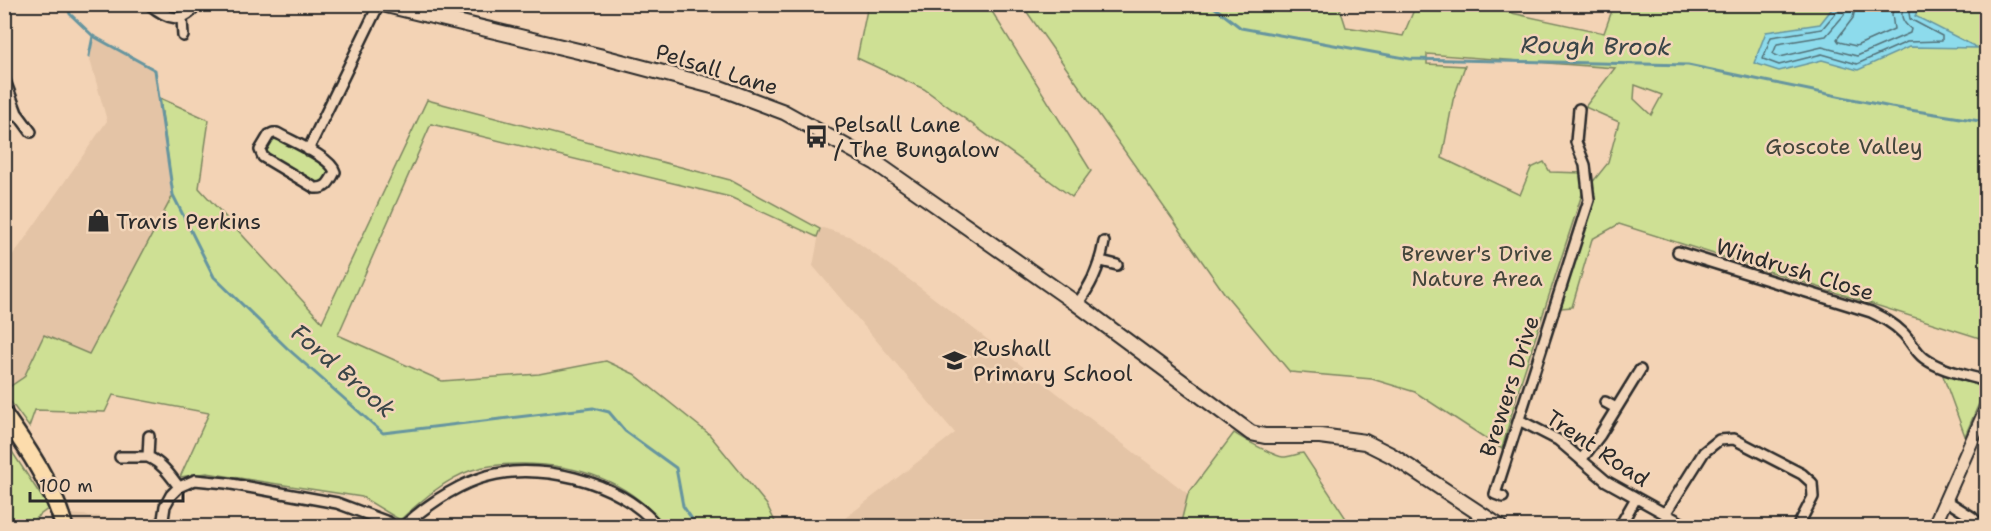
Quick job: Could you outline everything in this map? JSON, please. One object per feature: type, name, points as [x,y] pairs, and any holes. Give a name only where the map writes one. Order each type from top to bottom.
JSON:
[{"type":"highway","points":[[4,415],[26,446],[52,496],[64,526]]},
{"type":"main road","name":"Pelsall Lane","points":[[381,4],[599,56],[720,88],[784,112],[876,163],[1077,304],[1251,433],[1276,437],[1328,437],[1365,442],[1391,454],[1499,526]]},
{"type":"street","points":[[149,4],[166,15],[182,18],[191,13],[197,4]]},
{"type":"street","points":[[308,150],[381,4]]},
{"type":"street","points":[[182,18],[183,36]]},
{"type":"street","points":[[4,78],[16,113],[31,132]]},
{"type":"street","name":"Brewers Drive","points":[[1503,497],[1495,494],[1589,200],[1585,165],[1576,142],[1579,109]]},
{"type":"street","points":[[4,122],[16,113]]},
{"type":"street","points":[[273,133],[308,150],[333,167],[334,172],[326,187],[322,189],[315,188],[263,157],[260,150],[269,135],[273,133]]},
{"type":"street","points":[[1077,304],[1094,279],[1101,261],[1104,242]]},
{"type":"street","name":"Windrush Close","points":[[1678,252],[1871,312],[1890,322],[1926,359],[1986,381]]},
{"type":"street","points":[[1101,261],[1117,265]]},
{"type":"street","points":[[1581,460],[1600,435],[1640,370]]},
{"type":"street","points":[[1605,402],[1616,408]]},
{"type":"street","points":[[1934,526],[1986,409]]},
{"type":"street","name":"Trent Road","points":[[1519,420],[1558,440],[1606,481],[1687,526]]},
{"type":"street","points":[[148,457],[149,436]]},
{"type":"street","points":[[1665,514],[1704,452],[1719,440],[1734,439],[1802,474],[1812,483],[1813,496],[1798,526]]},
{"type":"street","points":[[120,457],[148,457],[162,465],[178,487]]},
{"type":"street","points":[[404,526],[419,511],[478,479],[506,473],[547,472],[586,481],[617,494],[649,517],[657,526]]},
{"type":"street","points":[[162,526],[165,506],[171,495],[178,487],[195,480],[226,483],[337,503],[388,522],[393,526]]},
{"type":"street","points":[[1620,526],[1636,498]]},
{"type":"street","points":[[1947,501],[1981,526]]},
{"type":"shaded area","name":"Travis Perkins","points":[[93,36],[155,70],[173,195],[89,355],[44,335],[24,377],[5,390],[5,264],[107,121],[89,56]]},
{"type":"shaded area","name":"Rushall Primary School","points":[[820,229],[849,236],[922,289],[1188,494],[1180,526],[835,526],[955,433],[813,266]]},
{"type":"shaded area","points":[[69,514],[142,521],[140,526],[72,526]]},
{"type":"green space","points":[[868,5],[988,5],[1091,171],[1072,197],[924,89],[857,58]]},
{"type":"green space","points":[[1022,5],[1339,5],[1346,27],[1403,36],[1416,5],[1489,5],[1507,12],[1604,33],[1614,5],[1986,5],[1986,340],[1619,224],[1592,239],[1572,307],[1561,308],[1591,200],[1591,184],[1608,163],[1619,122],[1585,107],[1615,68],[1427,54],[1427,64],[1465,66],[1453,100],[1442,158],[1520,195],[1531,168],[1544,162],[1550,172],[1584,173],[1583,191],[1518,391],[1502,449],[1415,392],[1372,379],[1290,372],[1225,294]],"holes":[[[1635,85],[1662,95],[1651,115],[1634,99]]]},
{"type":"green space","points":[[160,98],[209,120],[199,188],[322,322],[427,100],[730,180],[820,229],[817,237],[730,197],[431,124],[338,335],[442,381],[539,374],[606,361],[634,374],[709,434],[767,505],[777,526],[664,526],[636,497],[601,478],[563,467],[522,464],[491,466],[462,474],[434,491],[400,520],[362,497],[207,473],[180,477],[209,413],[113,395],[105,412],[35,410],[29,427],[5,394],[5,390],[24,377],[44,335],[89,354],[173,195]]},
{"type":"green space","points":[[272,138],[327,165],[329,174],[324,182],[317,183],[265,154],[263,150]]},
{"type":"green space","points":[[1942,373],[1986,387],[1965,436]]},
{"type":"green space","points":[[1234,433],[1279,456],[1303,453],[1351,526],[1180,526],[1188,494]]},
{"type":"green space","points":[[5,441],[49,508],[25,526],[5,526]]},
{"type":"water","points":[[1835,5],[1920,5],[1915,16],[1978,48],[1909,47],[1858,70],[1822,60],[1779,71],[1754,63],[1766,32],[1820,24]]},
{"type":"waterway","name":"Ford Brook","points":[[67,4],[70,14],[93,36],[89,56]]},
{"type":"waterway","name":"Rough Brook","points":[[1210,4],[1241,28],[1410,59],[1688,65],[1891,107],[1986,122]]},
{"type":"waterway","name":"Ford Brook","points":[[93,36],[155,70],[173,195],[214,277],[287,348],[383,433],[593,408],[609,412],[625,431],[676,468],[683,506],[697,526]]},
{"type":"place","name":"Pelsall Lane / The Bungalow","points":[[816,137]]},
{"type":"place","name":"Travis Perkins","points":[[98,221]]},
{"type":"place","name":"Rushall Primary School","points":[[955,361]]},
{"type":"park label","name":"Goscote Valley","points":[[1844,146]]},
{"type":"park label","name":"Brewer's Drive Nature Area","points":[[1477,266]]}]
